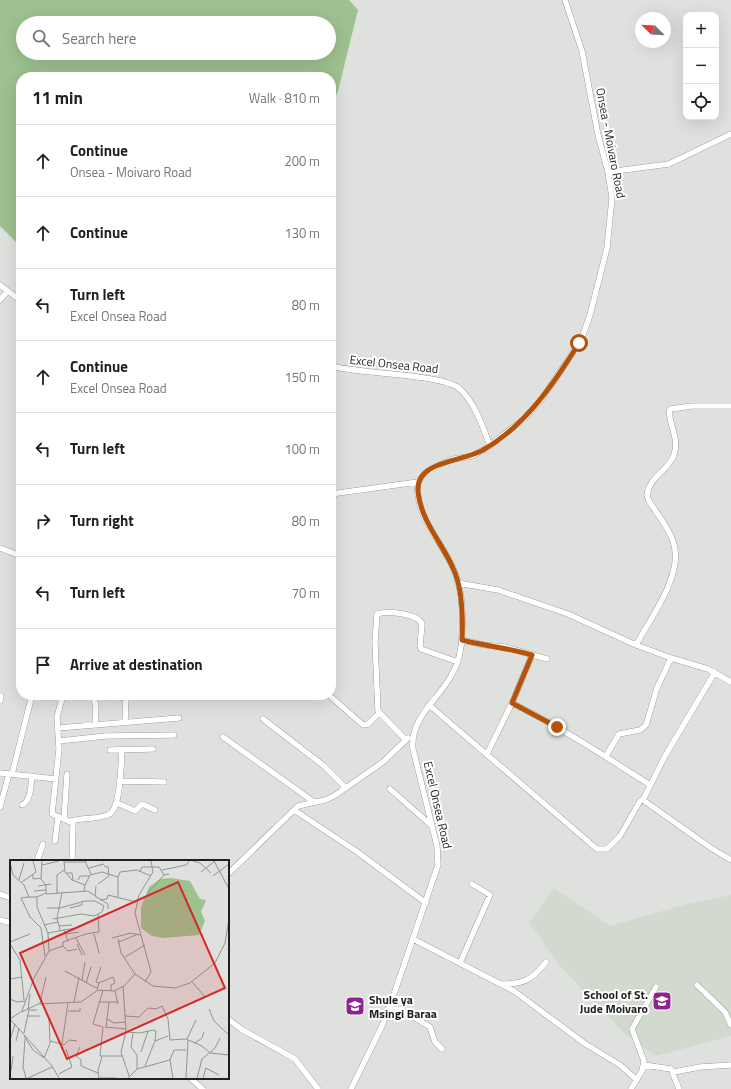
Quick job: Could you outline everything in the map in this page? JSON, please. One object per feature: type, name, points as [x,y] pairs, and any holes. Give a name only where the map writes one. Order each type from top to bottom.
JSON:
[{"type":"street","name":"Onsea - Moivaro Road","points":[[418,482],[425,473],[441,464],[454,459],[472,456],[490,446],[533,410],[568,360],[583,335],[599,285],[610,227],[612,198],[608,172],[598,135],[582,51],[565,0]]},
{"type":"street","points":[[608,172],[669,164],[731,134]]},
{"type":"street","points":[[0,285],[16,297]]},
{"type":"street","points":[[0,300],[8,291]]},
{"type":"street","name":"Excel Onsea Road","points":[[336,367],[364,373],[433,379],[452,384],[462,390],[470,402],[490,446]]},
{"type":"street","points":[[636,645],[668,586],[675,567],[676,553],[673,540],[649,501],[647,495],[656,476],[669,465],[676,448],[676,440],[670,409],[692,406],[731,406]]},
{"type":"street","points":[[336,493],[418,482]]},
{"type":"street","name":"Excel Onsea Road","points":[[351,1089],[388,1009],[414,939],[438,865],[438,854],[432,826],[413,749],[413,733],[416,724],[451,677],[458,662],[462,640],[458,583],[454,570],[422,512],[418,494],[418,482]]},
{"type":"street","points":[[0,548],[16,554]]},
{"type":"street","points":[[458,583],[498,590],[553,608],[636,645],[715,672],[730,679]]},
{"type":"street","points":[[406,740],[379,713],[376,642],[377,614],[405,614],[417,618],[422,624],[421,649],[458,662]]},
{"type":"street","points":[[462,640],[484,645],[505,647],[547,659]]},
{"type":"street","points":[[487,754],[512,703],[532,655]]},
{"type":"street","points":[[606,756],[619,734],[640,730],[646,725],[657,688],[671,658]]},
{"type":"street","points":[[429,705],[600,850],[606,849],[615,843],[640,801],[643,800],[672,743],[715,672]]},
{"type":"street","points":[[0,807],[22,737],[31,700]]},
{"type":"street","points":[[62,700],[57,717],[59,741],[52,814],[71,821],[108,815],[117,804],[122,750]]},
{"type":"street","points":[[94,700],[96,706],[95,725]]},
{"type":"street","points":[[125,722],[126,700]]},
{"type":"street","points":[[335,700],[363,725],[368,724],[379,713]]},
{"type":"street","points":[[512,703],[606,756],[650,785]]},
{"type":"street","points":[[58,728],[179,718]]},
{"type":"street","points":[[263,719],[324,766],[346,788]]},
{"type":"street","points":[[229,873],[294,810],[302,804],[330,798],[346,788],[383,762],[413,733]]},
{"type":"street","points":[[59,741],[106,736],[174,735]]},
{"type":"street","points":[[223,737],[314,802]]},
{"type":"street","points":[[110,750],[153,749]]},
{"type":"street","points":[[0,773],[56,779]]},
{"type":"street","points":[[55,841],[61,818],[67,774]]},
{"type":"street","points":[[22,805],[27,802],[32,776]]},
{"type":"street","points":[[119,781],[164,782]]},
{"type":"street","points":[[390,789],[432,826]]},
{"type":"street","points":[[643,800],[711,848],[731,860]]},
{"type":"street","points":[[117,804],[132,811],[135,811],[142,804],[155,810]]},
{"type":"street","points":[[294,810],[356,851],[426,904]]},
{"type":"street","points":[[71,821],[74,826],[72,860]]},
{"type":"street","points":[[37,860],[43,844]]},
{"type":"street","points":[[460,963],[490,897],[489,893],[472,884]]},
{"type":"street","points":[[0,894],[10,898]]},
{"type":"street","points":[[0,920],[10,923]]},
{"type":"street","points":[[414,939],[501,984],[533,1004],[637,1080]]},
{"type":"street","points":[[501,984],[527,980],[532,977],[546,962]]},
{"type":"street","points":[[697,985],[725,1012],[731,1025]]},
{"type":"street","points":[[631,1089],[644,1065],[643,1055],[632,1029],[656,987]]},
{"type":"street","points":[[388,1009],[400,1009],[430,1027],[435,1042],[442,1049]]},
{"type":"street","points":[[229,1020],[244,1031],[295,1059],[318,1089]]},
{"type":"street","points":[[644,1065],[668,1068],[674,1072],[679,1089]]},
{"type":"street","points":[[674,1072],[700,1067],[731,1065]]},
{"type":"street","points":[[191,1079],[204,1089]]},
{"type":"shaded area","name":"School of St. Jude Moivaro","points":[[554,888],[610,926],[687,904],[731,895],[731,1036],[656,1056],[625,1034],[561,967],[529,923]]},
{"type":"green space","points":[[0,0],[349,0],[358,10],[336,96],[336,72],[16,72],[16,242],[0,226]]},
{"type":"place","name":"School of St. Jude Moivaro","points":[[662,1001]]},
{"type":"place","name":"Shule ya Msingi Baraa","points":[[355,1006]]},
{"type":"route","points":[[557,727],[512,703],[532,655],[505,647],[484,645],[462,640],[463,631],[461,605],[457,577],[450,561],[422,512],[418,494],[418,482],[425,473],[441,464],[479,453],[525,418],[541,400],[579,343]]}]
